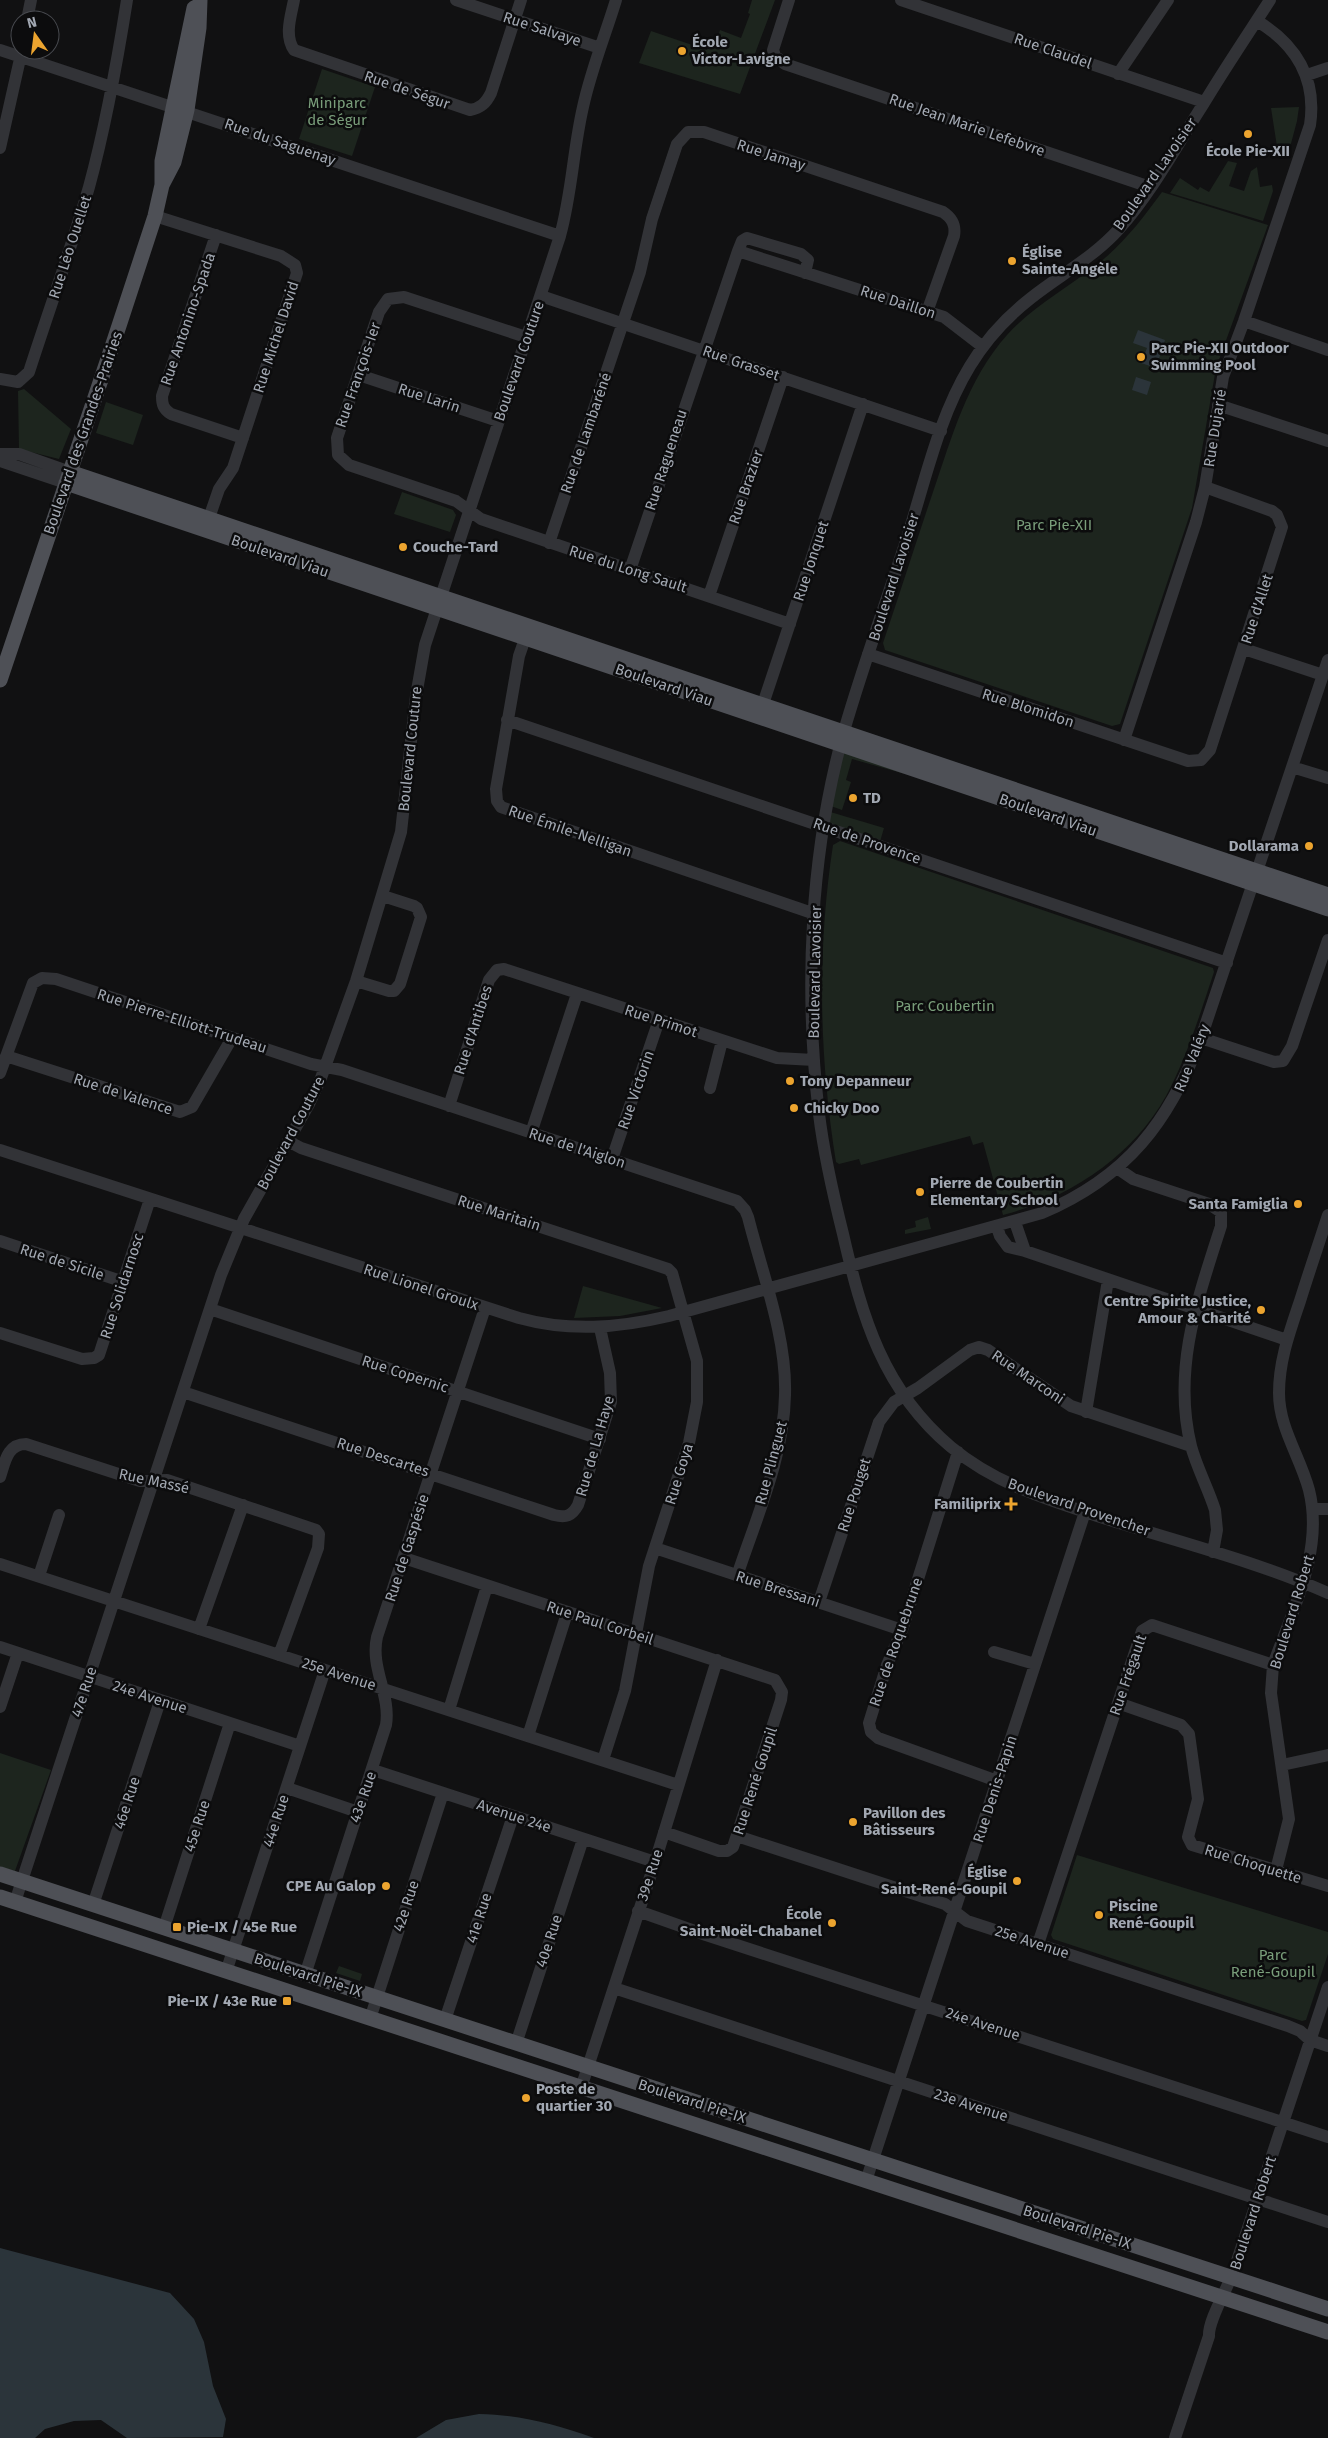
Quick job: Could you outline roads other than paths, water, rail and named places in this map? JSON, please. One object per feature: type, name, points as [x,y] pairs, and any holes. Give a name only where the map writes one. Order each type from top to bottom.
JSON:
[{"type":"main road","name":"Boulevard des Grandes-Prairies","points":[[0,680],[155,216],[162,186],[174,162],[189,25],[196,0]]},
{"type":"main road","name":"Boulevard des Grandes-Prairies","points":[[180,108],[199,28],[200,0]]},
{"type":"main road","name":"Boulevard Viau","points":[[68,478],[209,518],[438,602]]},
{"type":"main road","name":"Boulevard Viau","points":[[68,478],[1255,877],[1328,895]]},
{"type":"main road","name":"Boulevard Viau","points":[[1255,877],[1328,909]]},
{"type":"main road","name":"Boulevard Pie-IX","points":[[0,1874],[1328,2309]]},
{"type":"main road","name":"Boulevard Pie-IX","points":[[0,1897],[1328,2332]]},
{"type":"street","points":[[113,87],[127,0]]},
{"type":"street","name":"Rue de Ségur","points":[[294,0],[288,33],[288,39],[294,50],[470,110],[480,108],[487,101],[515,20]]},
{"type":"street","name":"Rue Salvaye","points":[[456,0],[600,48]]},
{"type":"street","points":[[515,20],[521,0]]},
{"type":"street","name":"Boulevard Couture","points":[[153,1481],[210,1309],[240,1228],[309,1104],[326,1067],[383,896],[401,832],[419,670],[438,602],[560,236],[571,190],[582,108],[616,0]]},
{"type":"street","name":"Rue Jean Marie Lefebvre","points":[[789,0],[773,50],[775,56],[785,64],[1150,187]]},
{"type":"street","name":"Rue Claudel","points":[[902,0],[1204,102]]},
{"type":"street","points":[[1118,74],[1168,0]]},
{"type":"street","name":"Boulevard Lavoisier","points":[[850,1266],[828,1168],[819,1117],[814,1060],[812,986],[815,914],[825,827],[842,739],[941,431],[959,387],[983,348],[1018,308],[1084,260],[1111,236],[1150,187],[1270,0]]},
{"type":"street","name":"Rue Dujarié","points":[[1124,740],[1196,522],[1205,488],[1218,405],[1228,362],[1244,321],[1310,125],[1312,102],[1307,75],[1293,50],[1282,38],[1257,21]]},
{"type":"street","points":[[0,148],[20,60]]},
{"type":"street","name":"Rue du Saguenay","points":[[41,60],[113,87],[560,236]]},
{"type":"street","points":[[1307,75],[1328,68]]},
{"type":"street","name":"Rue Lèo Ouellet","points":[[0,379],[18,382],[29,372],[86,196],[113,87]]},
{"type":"street","name":"Rue Jamay","points":[[623,323],[644,259],[652,219],[677,144],[688,132],[696,130],[950,216],[955,229],[954,236],[928,312]]},
{"type":"street","name":"Rue Michel David","points":[[155,216],[216,234],[290,260],[295,265],[297,273],[233,468],[219,489],[209,518]]},
{"type":"street","name":"Rue Antonino-Spada","points":[[216,234],[162,396],[162,402],[166,411],[171,414],[242,438]]},
{"type":"street","name":"Rue Daillon","points":[[704,350],[738,251],[944,317],[983,348]]},
{"type":"street","name":"Rue François-Ier","points":[[469,510],[456,500],[349,465],[338,455],[337,438],[383,305],[388,299],[396,296],[404,297],[526,337]]},
{"type":"street","name":"Rue Grasset","points":[[541,296],[941,431]]},
{"type":"street","points":[[1244,321],[1328,350]]},
{"type":"street","name":"Rue de Lambaréné","points":[[549,543],[623,323]]},
{"type":"street","name":"Rue Ragueneau","points":[[630,570],[704,350]]},
{"type":"street","name":"Rue Larin","points":[[359,375],[498,421]]},
{"type":"street","name":"Rue Brazier","points":[[710,596],[783,377]]},
{"type":"street","name":"Rue Jonquet","points":[[761,711],[863,404]]},
{"type":"street","points":[[1218,405],[1328,441]]},
{"type":"street","name":"Boulevard Viau","points":[[0,454],[19,454],[68,478]]},
{"type":"street","name":"Boulevard Viau","points":[[0,461],[68,478]]},
{"type":"street","name":"Rue d'Allet","points":[[1188,761],[1201,760],[1210,750],[1282,527],[1277,515],[1272,511],[1205,488]]},
{"type":"street","name":"Rue du Long Sault","points":[[469,510],[481,519],[790,624]]},
{"type":"street","name":"Rue Émile-Nelligan","points":[[527,632],[508,720],[496,795],[501,807],[815,914]]},
{"type":"street","points":[[1244,649],[1323,674]]},
{"type":"street","name":"Rue Blomidon","points":[[868,654],[1188,761]]},
{"type":"street","name":"Rue Valéry","points":[[850,1266],[1015,1222],[1061,1205],[1090,1188],[1117,1168],[1165,1115],[1189,1071],[1202,1038],[1328,660]]},
{"type":"street","name":"Rue de Provence","points":[[508,720],[1227,962]]},
{"type":"street","points":[[1292,767],[1328,778]]},
{"type":"street","points":[[356,980],[390,991],[400,984],[420,916],[417,908],[414,906],[383,896]]},
{"type":"street","points":[[1202,1038],[1274,1062],[1283,1061],[1292,1046],[1328,940]]},
{"type":"street","name":"Rue d'Antibes","points":[[449,1106],[489,980],[497,970],[510,971]]},
{"type":"street","name":"Rue Primot","points":[[510,971],[783,1060],[814,1060]]},
{"type":"street","name":"Rue Pierre-Elliott-Trudeau","points":[[6,1056],[29,991],[38,979],[56,979],[232,1038],[326,1067]]},
{"type":"street","points":[[531,1133],[577,994]]},
{"type":"street","name":"Rue Victorin","points":[[612,1159],[659,1020]]},
{"type":"street","name":"Rue de Valence","points":[[6,1056],[180,1112],[192,1108],[232,1038]]},
{"type":"street","points":[[710,1088],[722,1041]]},
{"type":"street","points":[[0,1073],[6,1056]]},
{"type":"street","name":"Rue de l'Aiglon","points":[[326,1067],[737,1201],[748,1217],[766,1289]]},
{"type":"street","name":"Rue Maritain","points":[[288,1141],[311,1151],[668,1269],[673,1276],[683,1312]]},
{"type":"street","name":"Rue Lionel Groulx","points":[[0,1150],[486,1308],[553,1326],[600,1328],[641,1322],[850,1266]]},
{"type":"street","points":[[1117,1168],[1133,1179],[1209,1204],[1221,1212],[1221,1226],[1194,1309],[1185,1369],[1185,1405],[1192,1446],[1216,1510],[1217,1530],[1212,1552]]},
{"type":"street","name":"Rue Solidarnosc","points":[[0,1333],[82,1359],[94,1358],[102,1349],[150,1199]]},
{"type":"street","name":"Boulevard Robert","points":[[1276,1870],[1288,1819],[1272,1693],[1273,1664],[1302,1583],[1312,1543],[1313,1510],[1304,1475],[1285,1430],[1280,1404],[1281,1364],[1287,1340],[1324,1239],[1328,1214]]},
{"type":"street","points":[[1015,1222],[1025,1251]]},
{"type":"street","points":[[997,1227],[1000,1236],[1008,1247],[1025,1251],[1287,1340]]},
{"type":"street","name":"Rue de Sicile","points":[[0,1241],[124,1282]]},
{"type":"street","name":"Boulevard Provencher","points":[[850,1266],[870,1334],[887,1370],[903,1397],[930,1428],[978,1467],[1017,1488],[1085,1512],[1212,1552],[1328,1593]]},
{"type":"street","points":[[1086,1412],[1108,1280]]},
{"type":"street","name":"Rue Plinguet","points":[[737,1576],[777,1453],[783,1416],[785,1382],[782,1356],[766,1289]]},
{"type":"street","name":"Rue de Gaspésie","points":[[385,1616],[486,1308]]},
{"type":"street","name":"Rue Copernic","points":[[210,1309],[600,1439]]},
{"type":"street","name":"Rue Goya","points":[[636,1634],[645,1585],[689,1443],[697,1402],[697,1361],[683,1312]]},
{"type":"street","name":"Rue de La Haye","points":[[578,1505],[611,1402],[612,1388],[600,1328]]},
{"type":"street","name":"Rue Marconi","points":[[903,1397],[970,1350],[979,1347],[988,1350],[1059,1400],[1086,1412],[1192,1446]]},
{"type":"street","name":"Rue Descartes","points":[[183,1392],[562,1517],[574,1512],[578,1505]]},
{"type":"street","name":"Rue Pouget","points":[[819,1602],[879,1422],[886,1410],[903,1397]]},
{"type":"street","name":"Rue Massé","points":[[0,1477],[8,1454],[15,1446],[26,1444],[140,1481],[167,1480],[308,1526],[319,1534],[318,1548],[279,1655]]},
{"type":"street","name":"Rue de Roquebrune","points":[[958,1452],[902,1630],[869,1723],[871,1732],[878,1738],[997,1781]]},
{"type":"street","name":"47e Rue","points":[[14,1902],[153,1481]]},
{"type":"street","points":[[199,1629],[243,1504]]},
{"type":"street","points":[[1313,1510],[1328,1509]]},
{"type":"street","name":"Rue Denis-Papin","points":[[866,2181],[900,2082],[1085,1512]]},
{"type":"street","points":[[39,1576],[59,1515]]},
{"type":"street","name":"Rue Bressani","points":[[655,1548],[902,1630]]},
{"type":"street","name":"Rue Paul Corbeil","points":[[404,1558],[775,1680],[782,1692],[781,1700]]},
{"type":"street","name":"25e Avenue","points":[[0,1564],[678,1785]]},
{"type":"street","points":[[449,1710],[487,1586]]},
{"type":"street","points":[[528,1736],[567,1613]]},
{"type":"street","name":"43e Rue","points":[[305,1974],[373,1770],[388,1717],[388,1710],[376,1665],[375,1646],[385,1616]]},
{"type":"street","name":"Rue Frégault","points":[[1038,1944],[1142,1631],[1152,1625],[1273,1664]]},
{"type":"street","points":[[603,1760],[625,1691],[636,1634]]},
{"type":"street","name":"24e Avenue","points":[[0,1647],[300,1746]]},
{"type":"street","points":[[994,1652],[1036,1664]]},
{"type":"street","points":[[0,1708],[18,1653]]},
{"type":"street","name":"39e Rue","points":[[581,2088],[655,1862],[717,1660]]},
{"type":"street","name":"44e Rue","points":[[226,1972],[325,1670]]},
{"type":"street","name":"Rue René Goupil","points":[[664,1832],[719,1852],[730,1850],[737,1836],[781,1700]]},
{"type":"street","name":"46e Rue","points":[[93,1905],[160,1701]]},
{"type":"street","name":"Rue Choquette","points":[[1118,1703],[1181,1725],[1189,1734],[1198,1799],[1189,1842],[1198,1847],[1328,1886]]},
{"type":"street","name":"45e Rue","points":[[164,1928],[230,1723]]},
{"type":"street","points":[[1282,1765],[1328,1755]]},
{"type":"street","name":"Avenue 24e","points":[[373,1770],[655,1862]]},
{"type":"street","points":[[287,1788],[358,1812]]},
{"type":"street","name":"42e Rue","points":[[370,2018],[443,1794]]},
{"type":"street","name":"41e Rue","points":[[445,2020],[513,1816]]},
{"type":"street","name":"25e Avenue","points":[[737,1836],[945,1904],[967,1921],[1288,2026],[1300,2031],[1310,2040],[1328,2046]]},
{"type":"street","name":"40e Rue","points":[[516,2044],[583,1839]]},
{"type":"street","name":"24e Avenue","points":[[638,1911],[706,1935],[1328,2137]]},
{"type":"street","name":"23e Avenue","points":[[614,1988],[1328,2222]]},
{"type":"street","name":"Boulevard Robert","points":[[1175,2438],[1209,2336],[1209,2327],[1217,2314],[1222,2297],[1231,2278],[1328,1989]]},
{"type":"place","name":"École Victor-Lavigne","points":[[682,51]]},
{"type":"place","name":"École Pie-XII","points":[[1248,134]]},
{"type":"place","name":"Église Sainte-Angèle","points":[[1012,261]]},
{"type":"place","name":"Parc Pie-XII Outdoor Swimming Pool","points":[[1141,357]]},
{"type":"place","name":"Couche-Tard","points":[[403,547]]},
{"type":"place","name":"TD","points":[[853,798]]},
{"type":"place","name":"Dollarama","points":[[1309,846]]},
{"type":"place","name":"Tony Depanneur","points":[[790,1081]]},
{"type":"place","name":"Chicky Doo","points":[[794,1108]]},
{"type":"place","name":"Pierre de Coubertin Elementary School","points":[[920,1192]]},
{"type":"place","name":"Santa Famiglia","points":[[1298,1204]]},
{"type":"place","name":"Centre Spirite Justice, Amour & Charité","points":[[1261,1310]]},
{"type":"place","name":"Familiprix","points":[[1011,1504]]},
{"type":"place","name":"Pavillon des Bâtisseurs","points":[[853,1822]]},
{"type":"place","name":"Église Saint-René-Goupil","points":[[1017,1881]]},
{"type":"place","name":"CPE Au Galop","points":[[386,1886]]},
{"type":"place","name":"Piscine René-Goupil","points":[[1099,1915]]},
{"type":"place","name":"École Saint-Noël-Chabanel","points":[[832,1923]]},
{"type":"place","name":"Pie-IX / 45e Rue","points":[[177,1927]]},
{"type":"place","name":"Pie-IX / 43e Rue","points":[[287,2001]]},
{"type":"place","name":"Poste de quartier 30","points":[[526,2098]]},
{"type":"park label","name":"Miniparc de Ségur","points":[[337,112]]},
{"type":"park label","name":"Parc Pie-XII","points":[[1054,525]]},
{"type":"park label","name":"Parc Coubertin","points":[[945,1006]]},
{"type":"park label","name":"Parc René-Goupil","points":[[1273,1964]]}]
